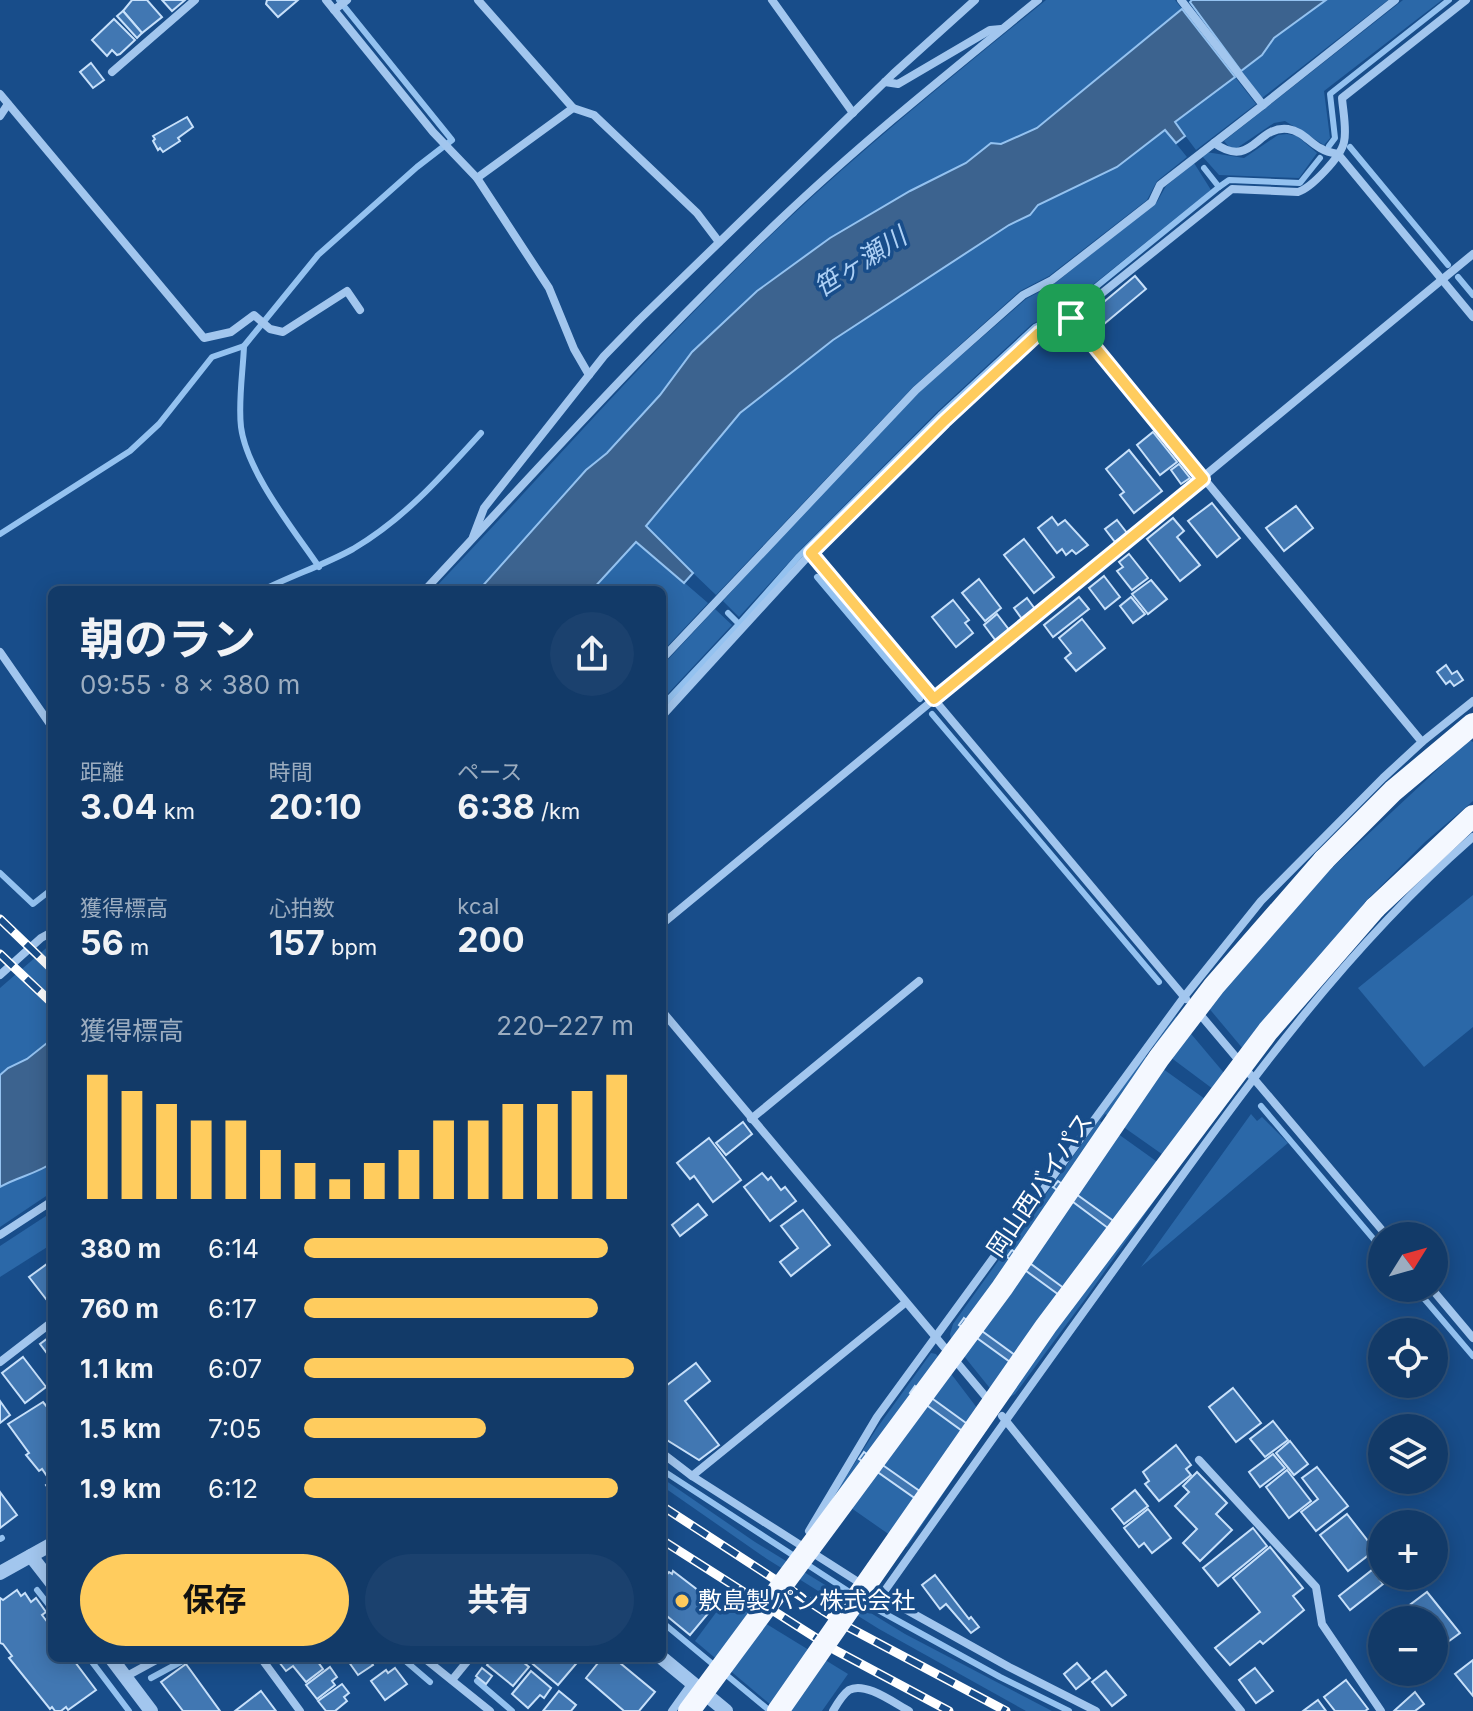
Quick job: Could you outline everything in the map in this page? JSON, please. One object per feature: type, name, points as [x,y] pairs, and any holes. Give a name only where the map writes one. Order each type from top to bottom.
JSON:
[{"type":"highway","name":"岡山西バイパス","points":[[689,1711],[1002,1288],[1159,1058],[1214,986],[1324,860],[1393,791],[1473,724]]},
{"type":"highway","points":[[778,1711],[1046,1326],[1268,1031],[1375,908],[1473,816]]},
{"type":"street","points":[[112,72],[195,0]]},
{"type":"street","points":[[326,0],[433,132],[477,178],[549,288],[574,349],[589,375]]},
{"type":"street","points":[[334,10],[347,0]]},
{"type":"street","points":[[478,0],[573,108],[594,115],[697,213],[719,242]]},
{"type":"street","points":[[772,0],[853,113]]},
{"type":"street","points":[[471,540],[484,508],[589,375],[639,320],[885,82],[975,0]]},
{"type":"street","points":[[429,586],[694,304],[783,218],[886,126],[1038,0]]},
{"type":"street","points":[[1181,0],[1261,103]]},
{"type":"street","points":[[666,655],[916,390],[1023,295],[1052,280],[1152,202],[1160,185],[1395,0]]},
{"type":"street","points":[[666,712],[811,553],[944,421],[1039,333],[1071,318],[1232,189],[1298,192],[1308,189],[1345,142],[1342,98],[1466,0]]},
{"type":"street","points":[[885,82],[898,84],[990,30],[1003,29]]},
{"type":"street","points":[[0,94],[204,338],[231,332],[254,315],[270,329],[283,332],[347,291],[360,310]]},
{"type":"street","points":[[0,116],[8,104]]},
{"type":"street","points":[[477,178],[573,108]]},
{"type":"street","points":[[1214,143],[1234,153],[1245,151],[1275,130],[1286,128],[1300,133],[1321,150],[1338,154],[1473,317]]},
{"type":"street","points":[[666,921],[1473,254]]},
{"type":"street","points":[[1071,318],[1422,742]]},
{"type":"street","points":[[811,553],[1375,1222]]},
{"type":"street","points":[[0,652],[48,721]]},
{"type":"street","points":[[801,1546],[877,1417],[1184,997],[1261,901],[1422,742],[1473,701]]},
{"type":"street","points":[[881,1596],[1253,1077],[1386,919],[1473,837]]},
{"type":"street","points":[[0,975],[48,934]]},
{"type":"street","points":[[751,1119],[919,981]]},
{"type":"street","points":[[666,1016],[1005,1420],[1241,1711]]},
{"type":"street","points":[[0,1235],[48,1204]]},
{"type":"street","points":[[1443,1302],[1473,1338]]},
{"type":"street","points":[[692,1476],[905,1303]]},
{"type":"street","points":[[0,1362],[48,1325]]},
{"type":"street","points":[[666,1456],[692,1476],[881,1596],[1096,1711]]},
{"type":"street","points":[[1199,1460],[1316,1587],[1322,1624],[1381,1711]]},
{"type":"street","points":[[0,1573],[48,1546]]},
{"type":"street","points":[[31,1556],[48,1578]]},
{"type":"street","points":[[666,1661],[726,1711]]},
{"type":"street","points":[[114,1662],[151,1711]]},
{"type":"street","points":[[125,1677],[153,1662]]},
{"type":"street","points":[[264,1662],[300,1711]]},
{"type":"street","points":[[429,1662],[490,1711]]},
{"type":"street","points":[[452,1680],[467,1662]]},
{"type":"street","points":[[672,1711],[692,1683]]},
{"type":"street","points":[[833,1711],[852,1688],[864,1688],[909,1711]]},
{"type":"shaded area","points":[[1046,0],[1175,0],[1182,9],[1037,128],[1000,144],[991,143],[966,163],[910,191],[830,238],[757,291],[692,352],[660,395],[607,453],[586,470],[483,586],[437,586],[740,265],[914,108]]},
{"type":"shaded area","points":[[1326,0],[1388,0],[1262,98],[1241,71],[1262,55],[1274,38]]},
{"type":"shaded area","points":[[1403,0],[1442,0],[1324,91],[1330,138],[1324,145],[1285,121],[1274,123],[1237,148],[1230,148],[1224,141]]},
{"type":"shaded area","points":[[1235,77],[1256,104],[1196,150],[1175,122]]},
{"type":"shaded area","points":[[1165,130],[1187,157],[1157,181],[1147,200],[1049,276],[1020,291],[913,387],[716,595],[645,527],[740,413],[833,340],[1009,225],[1030,215],[1038,205],[1117,167]]},
{"type":"shaded area","points":[[1278,135],[1297,136],[1317,153],[1299,178],[1219,175],[1202,156],[1206,152],[1244,158]]},
{"type":"shaded area","points":[[1194,163],[1211,190],[1064,308],[1032,324],[937,412],[802,548],[739,617],[723,601],[919,392],[1026,299],[1054,284],[1157,202],[1166,186]]},
{"type":"shaded area","points":[[636,541],[708,603],[666,648],[666,586],[596,586]]},
{"type":"shaded area","points":[[715,609],[732,625],[666,696],[666,662]]},
{"type":"shaded area","points":[[1469,740],[1473,742],[1473,801],[1425,842],[1365,902],[1254,1062],[1197,994]]},
{"type":"shaded area","points":[[1473,895],[1473,1027],[1424,1067],[1358,988]]},
{"type":"shaded area","points":[[48,946],[48,1042],[0,1075],[0,988]]},
{"type":"shaded area","points":[[1176,1016],[1235,1086],[1225,1098],[1154,1045]]},
{"type":"shaded area","points":[[1145,1056],[1219,1109],[1015,1394],[1010,1397],[993,1392],[951,1340],[953,1324]],"holes":[[[1105,1114],[1176,1164],[1170,1171],[1100,1121]],[[1058,1181],[1125,1229],[1120,1237],[1053,1188]]]},
{"type":"shaded area","points":[[1251,1114],[1257,1121],[1262,1117],[1288,1143],[1141,1267]]},
{"type":"shaded area","points":[[48,1165],[48,1195],[0,1227],[0,1187]]},
{"type":"shaded area","points":[[48,1215],[48,1247],[0,1277],[0,1246]]},
{"type":"shaded area","points":[[931,1353],[936,1354],[990,1425],[907,1547],[834,1496],[877,1428]],"holes":[[[864,1452],[930,1499],[925,1506],[860,1459]]]},
{"type":"shaded area","points":[[666,1481],[755,1542],[905,1634],[1052,1711],[1026,1711],[879,1629],[767,1559],[666,1489]]},
{"type":"shaded area","points":[[726,1599],[848,1674],[822,1711],[778,1711],[695,1641]]},
{"type":"water","points":[[1326,0],[1274,38],[1262,55],[1241,71],[1190,2]]},
{"type":"water","name":"笹ヶ瀬川","points":[[1182,9],[1235,77],[1175,122],[1185,136],[1176,143],[1165,130],[1117,167],[1038,205],[1030,215],[1009,225],[833,340],[740,413],[646,526],[693,573],[684,583],[636,542],[596,586],[483,586],[586,470],[607,453],[660,395],[692,352],[757,291],[830,238],[910,191],[966,163],[991,143],[1001,144],[1037,128]]},
{"type":"water","points":[[48,1042],[48,1165],[0,1187],[0,1075]]},
{"type":"building","points":[[132,0],[147,0],[162,17],[142,33],[123,11]]},
{"type":"building","points":[[162,0],[185,0],[172,11]]},
{"type":"building","points":[[267,0],[298,0],[278,17],[266,4]]},
{"type":"building","points":[[123,11],[142,33],[137,38],[117,16]]},
{"type":"building","points":[[114,19],[135,40],[120,54],[112,50],[107,56],[92,40]]},
{"type":"building","points":[[91,63],[104,80],[93,88],[80,72]]},
{"type":"building","points":[[187,117],[193,127],[178,138],[180,141],[163,152],[160,148],[158,150],[153,136]]},
{"type":"building","points":[[1135,276],[1146,289],[1092,334],[1081,321]]},
{"type":"building","points":[[1153,432],[1177,462],[1160,475],[1137,445]]},
{"type":"building","points":[[1129,450],[1162,491],[1134,513],[1120,495],[1124,492],[1106,469]]},
{"type":"building","points":[[1179,464],[1190,478],[1181,484],[1171,470]]},
{"type":"building","points":[[1212,503],[1240,538],[1217,557],[1188,521]]},
{"type":"building","points":[[1296,506],[1313,528],[1284,551],[1266,528]]},
{"type":"building","points":[[1052,517],[1058,525],[1065,520],[1088,545],[1076,554],[1072,550],[1066,555],[1062,549],[1057,553],[1038,528]]},
{"type":"building","points":[[1173,518],[1184,531],[1177,537],[1200,565],[1180,581],[1147,539]]},
{"type":"building","points":[[1117,520],[1127,533],[1115,542],[1105,529]]},
{"type":"building","points":[[1024,539],[1054,577],[1034,593],[1004,555]]},
{"type":"building","points":[[1129,554],[1148,578],[1132,590],[1117,571],[1123,567],[1119,562]]},
{"type":"building","points":[[1104,576],[1120,597],[1105,609],[1089,588]]},
{"type":"building","points":[[979,579],[1001,608],[985,621],[962,593]]},
{"type":"building","points":[[1151,580],[1167,599],[1148,614],[1132,594]]},
{"type":"building","points":[[1079,597],[1089,609],[1053,637],[1044,625]]},
{"type":"building","points":[[1131,597],[1145,614],[1133,623],[1120,606]]},
{"type":"building","points":[[1027,598],[1035,609],[1022,619],[1014,608]]},
{"type":"building","points":[[953,600],[969,620],[965,623],[973,633],[956,647],[932,617]]},
{"type":"building","points":[[997,614],[1010,631],[996,641],[984,625]]},
{"type":"building","points":[[1082,619],[1105,648],[1076,671],[1065,658],[1071,653],[1059,638]]},
{"type":"building","points":[[1446,665],[1452,674],[1457,671],[1463,680],[1454,686],[1450,681],[1446,684],[1437,672]]},
{"type":"building","points":[[743,1122],[752,1134],[726,1155],[716,1143]]},
{"type":"building","points":[[709,1138],[741,1180],[713,1202],[694,1176],[690,1179],[677,1163]]},
{"type":"building","points":[[762,1173],[768,1180],[771,1177],[781,1190],[785,1187],[796,1201],[770,1221],[744,1187]]},
{"type":"building","points":[[1058,1181],[1126,1230],[1120,1237],[1053,1187]]},
{"type":"building","points":[[698,1204],[707,1215],[680,1236],[672,1225]]},
{"type":"building","points":[[803,1210],[830,1245],[791,1276],[780,1262],[798,1248],[781,1226]]},
{"type":"building","points":[[1012,1250],[1076,1297],[1070,1303],[1007,1257]]},
{"type":"building","points":[[48,1263],[48,1298],[46,1299],[29,1277]]},
{"type":"building","points":[[964,1318],[1026,1363],[1021,1370],[959,1325]]},
{"type":"building","points":[[48,1338],[48,1355],[40,1344]]},
{"type":"building","points":[[23,1357],[46,1387],[25,1403],[2,1373]]},
{"type":"building","points":[[696,1363],[710,1381],[685,1401],[719,1445],[699,1460],[666,1439],[666,1386]]},
{"type":"building","points":[[915,1386],[977,1431],[972,1438],[910,1393]]},
{"type":"building","points":[[1233,1388],[1261,1423],[1236,1442],[1209,1407]]},
{"type":"building","points":[[0,1401],[10,1415],[0,1423]]},
{"type":"building","points":[[43,1402],[48,1408],[48,1478],[26,1455],[29,1453],[8,1424]]},
{"type":"building","points":[[1273,1421],[1288,1440],[1265,1457],[1250,1439]]},
{"type":"building","points":[[1290,1441],[1308,1464],[1294,1475],[1276,1453]]},
{"type":"building","points":[[1176,1445],[1191,1465],[1186,1469],[1191,1475],[1159,1501],[1145,1484],[1149,1481],[1143,1472]]},
{"type":"building","points":[[864,1452],[931,1499],[926,1506],[859,1459]]},
{"type":"building","points":[[1273,1454],[1285,1468],[1260,1487],[1249,1472]]},
{"type":"building","points":[[1317,1467],[1348,1506],[1316,1531],[1301,1512],[1318,1499],[1302,1478]]},
{"type":"building","points":[[1287,1470],[1311,1501],[1289,1518],[1266,1487]]},
{"type":"building","points":[[1197,1472],[1227,1503],[1216,1514],[1232,1530],[1200,1561],[1183,1543],[1197,1529],[1175,1506],[1189,1492],[1183,1486]]},
{"type":"building","points":[[1135,1490],[1148,1506],[1124,1524],[1112,1509]]},
{"type":"building","points":[[0,1492],[17,1515],[0,1528]]},
{"type":"building","points":[[1148,1509],[1171,1538],[1152,1553],[1144,1543],[1139,1547],[1124,1528]]},
{"type":"building","points":[[1347,1514],[1368,1541],[1368,1555],[1348,1571],[1320,1535]]},
{"type":"building","points":[[1253,1528],[1267,1546],[1218,1586],[1203,1568]]},
{"type":"building","points":[[1270,1547],[1303,1588],[1293,1596],[1304,1610],[1263,1644],[1260,1641],[1230,1665],[1215,1648],[1260,1612],[1233,1578]]},
{"type":"building","points":[[673,1571],[716,1604],[690,1635],[666,1615],[666,1575],[669,1572],[672,1574]]},
{"type":"building","points":[[1368,1573],[1368,1590],[1375,1590],[1350,1610],[1339,1596]]},
{"type":"building","points":[[935,1575],[969,1619],[971,1617],[979,1627],[971,1633],[946,1604],[940,1609],[922,1585]]},
{"type":"building","points":[[17,1590],[21,1596],[25,1593],[31,1602],[36,1598],[46,1612],[42,1615],[48,1623],[48,1662],[75,1662],[96,1690],[68,1710],[66,1707],[61,1711],[50,1709],[0,1643],[0,1598],[3,1600]]},
{"type":"building","points":[[1427,1592],[1438,1606],[1408,1606]]},
{"type":"building","points":[[1448,1618],[1460,1633],[1448,1642]]},
{"type":"building","points":[[1473,1660],[1473,1696],[1455,1674]]},
{"type":"building","points":[[279,1662],[318,1662],[323,1669],[306,1682],[293,1666],[286,1671]]},
{"type":"building","points":[[349,1662],[371,1662],[373,1665],[358,1675]]},
{"type":"building","points":[[489,1662],[523,1662],[529,1667],[513,1686],[487,1665]]},
{"type":"building","points":[[530,1662],[578,1662],[558,1685]]},
{"type":"building","points":[[599,1662],[619,1662],[655,1692],[639,1711],[624,1711],[586,1678]]},
{"type":"building","points":[[1077,1663],[1090,1678],[1076,1689],[1064,1674]]},
{"type":"building","points":[[186,1664],[220,1711],[183,1711],[161,1682]]},
{"type":"building","points":[[330,1667],[337,1677],[332,1681],[335,1685],[317,1699],[306,1685]]},
{"type":"building","points":[[395,1668],[407,1684],[385,1700],[371,1681],[386,1670],[388,1673]]},
{"type":"building","points":[[482,1668],[492,1676],[486,1684],[476,1676]]},
{"type":"building","points":[[1255,1668],[1273,1691],[1256,1703],[1239,1680]]},
{"type":"building","points":[[531,1671],[551,1688],[544,1698],[540,1695],[528,1708],[512,1694]]},
{"type":"building","points":[[1106,1671],[1126,1695],[1112,1706],[1092,1682]]},
{"type":"building","points":[[1346,1680],[1368,1709],[1335,1711],[1324,1697]]},
{"type":"building","points":[[342,1684],[349,1693],[344,1697],[347,1701],[335,1711],[326,1711],[318,1701]]},
{"type":"building","points":[[261,1691],[276,1711],[235,1711]]},
{"type":"building","points":[[559,1691],[576,1705],[571,1711],[543,1711]]},
{"type":"building","points":[[1415,1692],[1424,1704],[1415,1711],[1394,1711]]},
{"type":"building","points":[[1318,1700],[1326,1711],[1303,1711]]},
{"type":"waterway","points":[[0,534],[130,451],[159,424],[212,357],[244,346],[318,255],[452,140],[339,0]]},
{"type":"waterway","points":[[1329,146],[1335,138],[1330,94],[1449,0]]},
{"type":"waterway","points":[[1350,147],[1448,265]]},
{"type":"waterway","points":[[1204,168],[1219,187],[1229,180],[1300,183],[1320,158]]},
{"type":"waterway","points":[[728,613],[739,624],[799,556],[940,415],[1035,327],[1065,312],[1219,187]]},
{"type":"waterway","points":[[1458,277],[1473,295]]},
{"type":"waterway","points":[[244,346],[240,407],[245,444],[272,500],[319,567]]},
{"type":"waterway","points":[[272,586],[342,555],[372,537],[422,496],[481,433]]},
{"type":"waterway","points":[[817,577],[920,699]]},
{"type":"waterway","points":[[666,702],[739,624]]},
{"type":"waterway","points":[[932,714],[1159,982]]},
{"type":"waterway","points":[[0,873],[33,904],[48,892]]},
{"type":"waterway","points":[[1261,1106],[1368,1232]]},
{"type":"waterway","points":[[1427,1302],[1473,1356]]},
{"type":"waterway","points":[[666,1473],[871,1606],[1069,1711]]},
{"type":"waterway","points":[[37,1590],[48,1604]]},
{"type":"waterway","points":[[666,1625],[715,1666]]},
{"type":"waterway","points":[[92,1662],[129,1711]]},
{"type":"waterway","points":[[151,1678],[181,1662]]},
{"type":"waterway","points":[[407,1662],[430,1682]]},
{"type":"waterway","points":[[724,1673],[770,1711]]},
{"type":"waterway","points":[[477,1681],[512,1711]]},
{"type":"railway","points":[[0,919],[48,965]]},
{"type":"railway","points":[[0,954],[48,999]]},
{"type":"railway","points":[[666,1509],[848,1627],[1006,1711]]},
{"type":"railway","points":[[666,1543],[835,1650],[949,1711]]},
{"type":"place","name":"敷島製パン株式会社","points":[[682,1601]]},
{"type":"route","points":[[1071,318],[1203,479],[934,699],[811,553],[944,421],[1039,333],[1071,318]]}]
